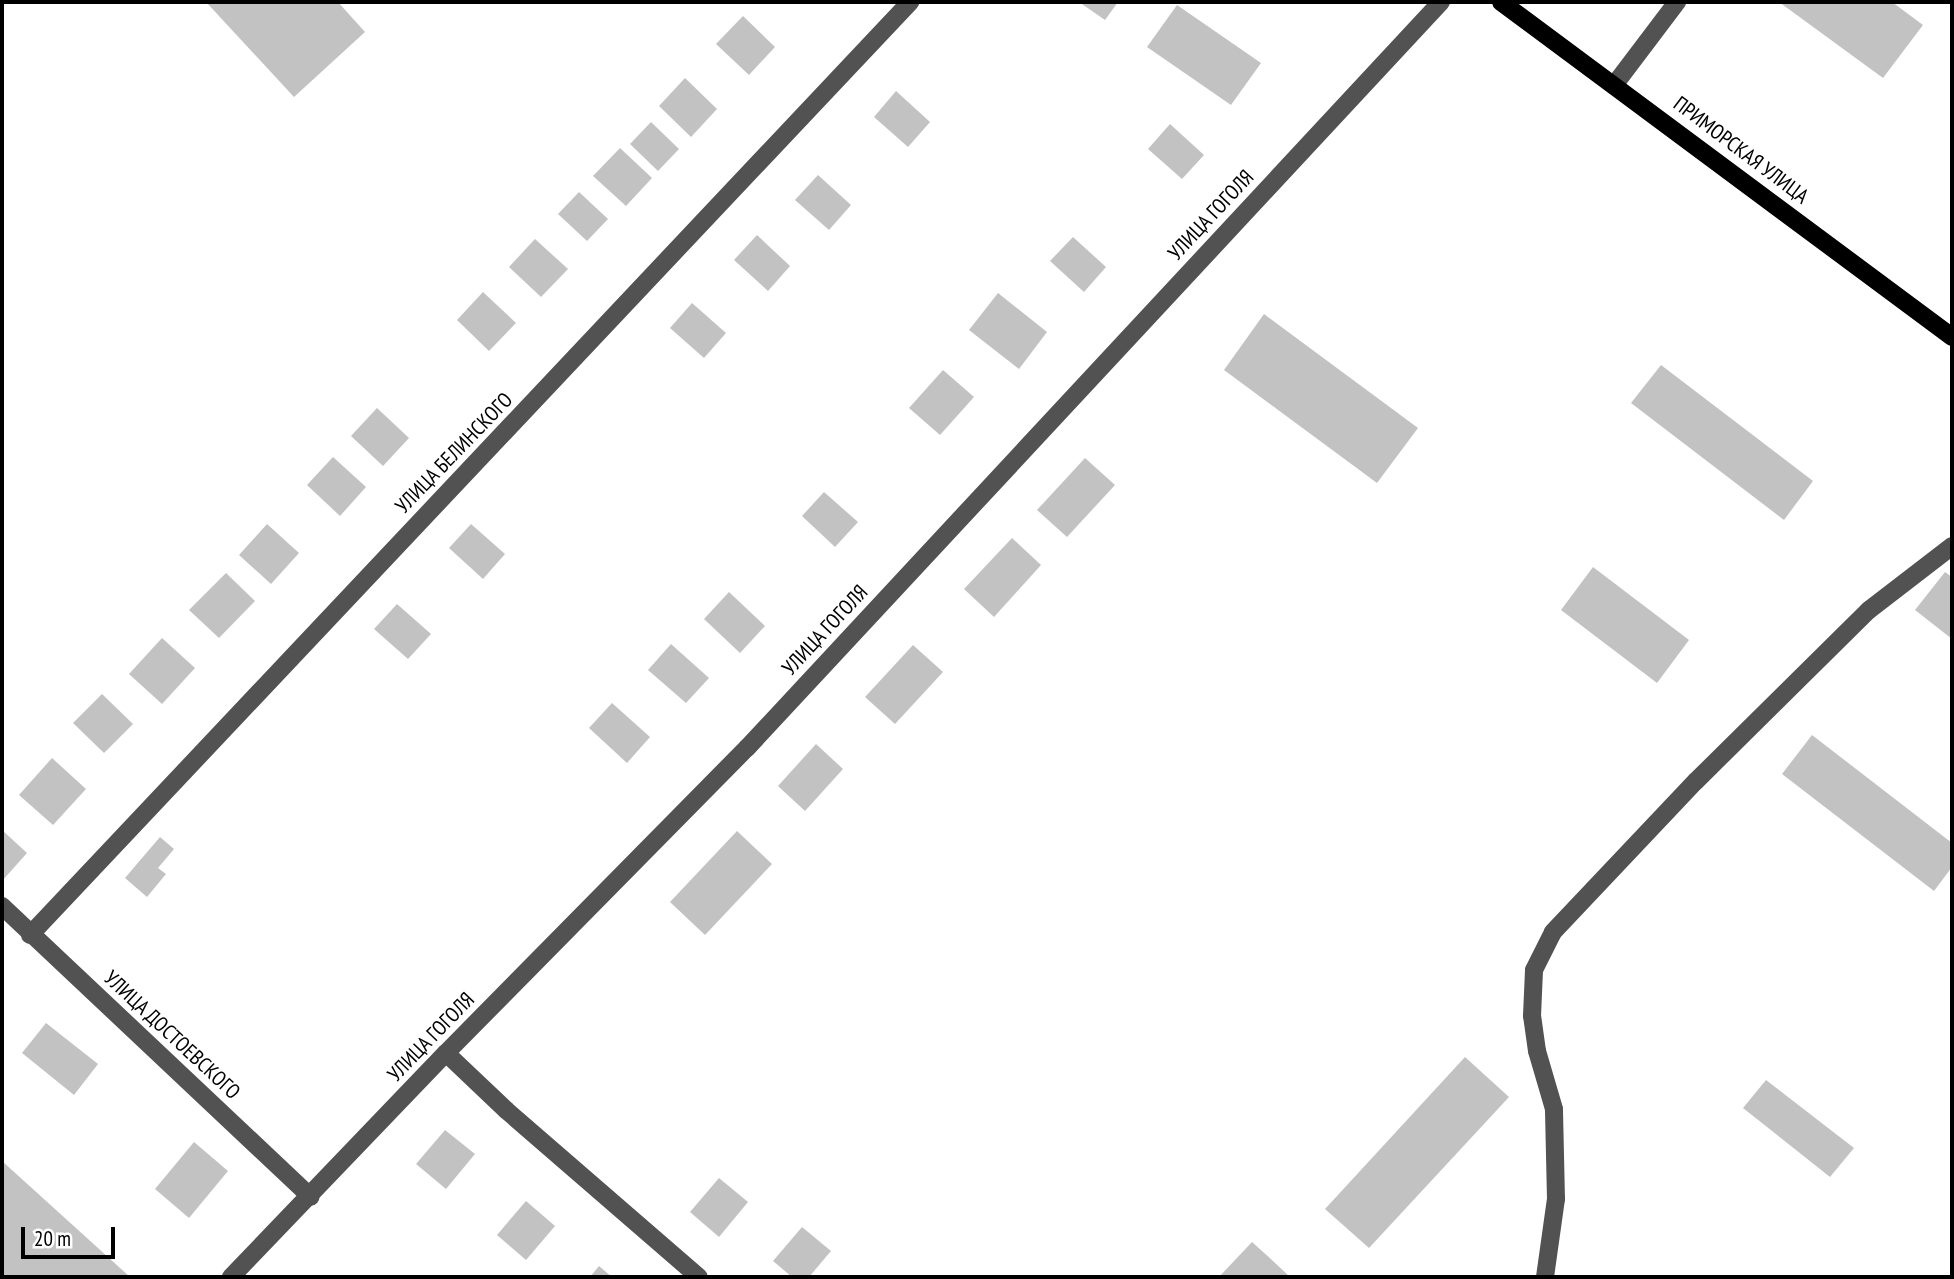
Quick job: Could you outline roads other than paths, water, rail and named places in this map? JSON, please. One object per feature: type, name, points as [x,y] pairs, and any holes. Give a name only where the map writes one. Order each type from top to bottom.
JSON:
[{"type":"main road","name":"ПРИМОРСКАЯ УЛИЦА","points":[[1501,2],[1615,84],[1952,337]]},
{"type":"lane","name":"УЛИЦА БЕЛИНСКОГО","points":[[30,935],[910,2]]},
{"type":"lane","name":"УЛИЦА ГОГОЛЯ","points":[[231,1277],[311,1197],[446,1053],[747,748],[1440,2]]},
{"type":"lane","points":[[1615,84],[1677,2]]},
{"type":"lane","points":[[1545,1277],[1556,1199],[1554,1109],[1537,1051],[1532,1016],[1535,970],[1553,932],[1696,781],[1869,611],[1952,546]]},
{"type":"lane","name":"УЛИЦА ДОСТОЕВСКОГО","points":[[2,906],[311,1197]]},
{"type":"lane","points":[[446,1053],[506,1110],[699,1277]]}]
